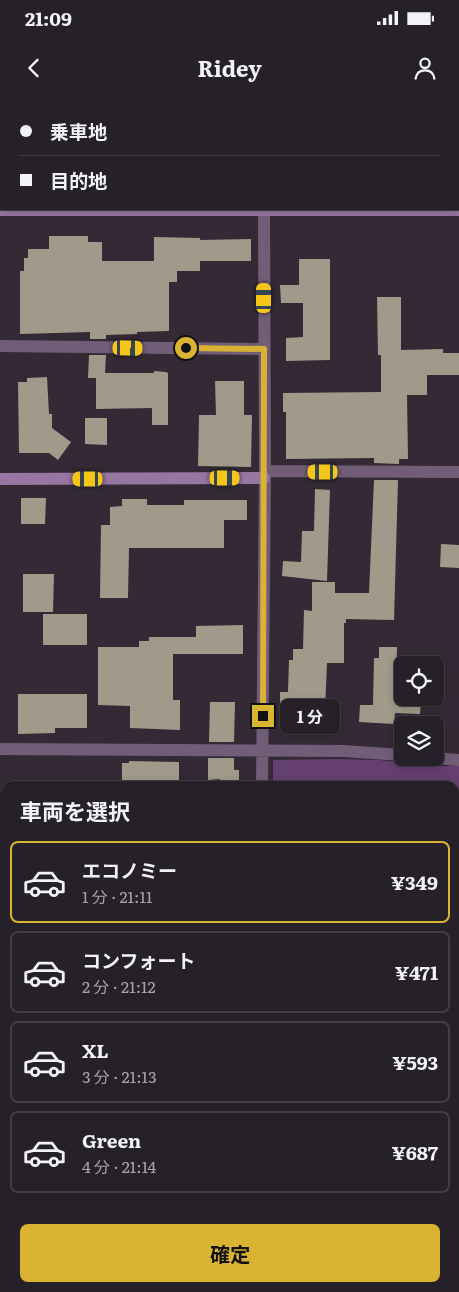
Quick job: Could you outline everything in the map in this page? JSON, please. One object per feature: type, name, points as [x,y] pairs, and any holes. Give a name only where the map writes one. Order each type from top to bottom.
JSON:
[{"type":"street","points":[[0,210],[459,210]]},
{"type":"street","points":[[262,781],[264,210]]},
{"type":"street","points":[[0,346],[264,349]]},
{"type":"street","points":[[0,479],[459,472]]},
{"type":"street","points":[[0,749],[343,750],[394,754]]},
{"type":"street","points":[[444,759],[459,760]]},
{"type":"shaded area","points":[[273,760],[379,760],[394,762],[394,766],[459,766],[459,781],[273,781]]},
{"type":"building","points":[[49,236],[88,236],[88,242],[102,242],[102,261],[154,261],[154,237],[200,238],[200,240],[251,239],[251,261],[200,261],[200,271],[177,271],[177,282],[169,282],[169,331],[106,335],[106,339],[90,339],[90,332],[20,334],[20,271],[24,271],[24,258],[28,258],[28,249],[49,249]]},
{"type":"building","points":[[299,259],[330,259],[330,360],[286,361],[286,338],[303,337],[303,303],[281,303],[280,285],[299,285]]},
{"type":"building","points":[[377,297],[401,297],[401,350],[443,349],[443,353],[459,353],[459,375],[427,375],[427,395],[407,395],[408,459],[399,459],[399,464],[374,463],[374,458],[286,459],[286,412],[283,412],[283,393],[381,392],[381,355],[378,355]]},
{"type":"building","points":[[89,355],[106,355],[105,373],[154,373],[154,371],[168,373],[168,425],[152,425],[152,408],[96,409],[96,378],[88,378]]},
{"type":"building","points":[[47,377],[49,414],[52,414],[52,428],[71,442],[58,460],[49,453],[19,453],[18,382],[27,382],[27,378]]},
{"type":"building","points":[[215,381],[244,381],[244,415],[252,415],[251,467],[198,466],[199,415],[216,415]]},
{"type":"building","points":[[85,418],[107,418],[107,445],[85,444]]},
{"type":"building","points":[[374,480],[398,480],[394,620],[346,619],[346,623],[344,623],[344,663],[327,663],[324,735],[298,735],[298,717],[280,717],[280,692],[288,692],[289,660],[293,660],[293,649],[303,649],[304,610],[312,611],[312,582],[335,582],[335,593],[369,593]]},
{"type":"building","points":[[315,489],[330,490],[327,581],[282,576],[283,561],[301,562],[302,531],[314,531]]},
{"type":"building","points":[[21,498],[46,498],[45,524],[21,524]]},
{"type":"building","points":[[122,499],[147,499],[147,505],[184,505],[184,500],[247,500],[247,520],[224,520],[224,548],[129,548],[128,598],[100,598],[101,525],[110,525],[110,507],[122,506]]},
{"type":"building","points":[[441,544],[459,545],[459,568],[440,567]]},
{"type":"building","points":[[23,574],[54,574],[53,612],[23,612]]},
{"type":"building","points":[[43,614],[87,614],[87,645],[43,645]]},
{"type":"building","points":[[243,625],[243,654],[173,654],[173,700],[180,700],[180,730],[130,728],[130,706],[98,705],[98,647],[139,647],[139,641],[149,641],[149,637],[196,637],[196,626]]},
{"type":"building","points":[[379,647],[397,647],[397,656],[394,656],[394,706],[420,706],[420,714],[395,713],[394,724],[359,722],[360,705],[373,705],[374,658],[379,658]]},
{"type":"building","points":[[18,694],[87,694],[87,728],[55,728],[55,733],[18,734]]},
{"type":"building","points":[[210,702],[235,702],[234,742],[209,742]]},
{"type":"building","points":[[208,758],[234,758],[234,770],[239,770],[239,781],[208,780]]},
{"type":"building","points":[[129,761],[179,762],[179,781],[122,781],[122,763],[129,763]]},
{"type":"route","points":[[186,348],[264,349],[263,716]]}]
